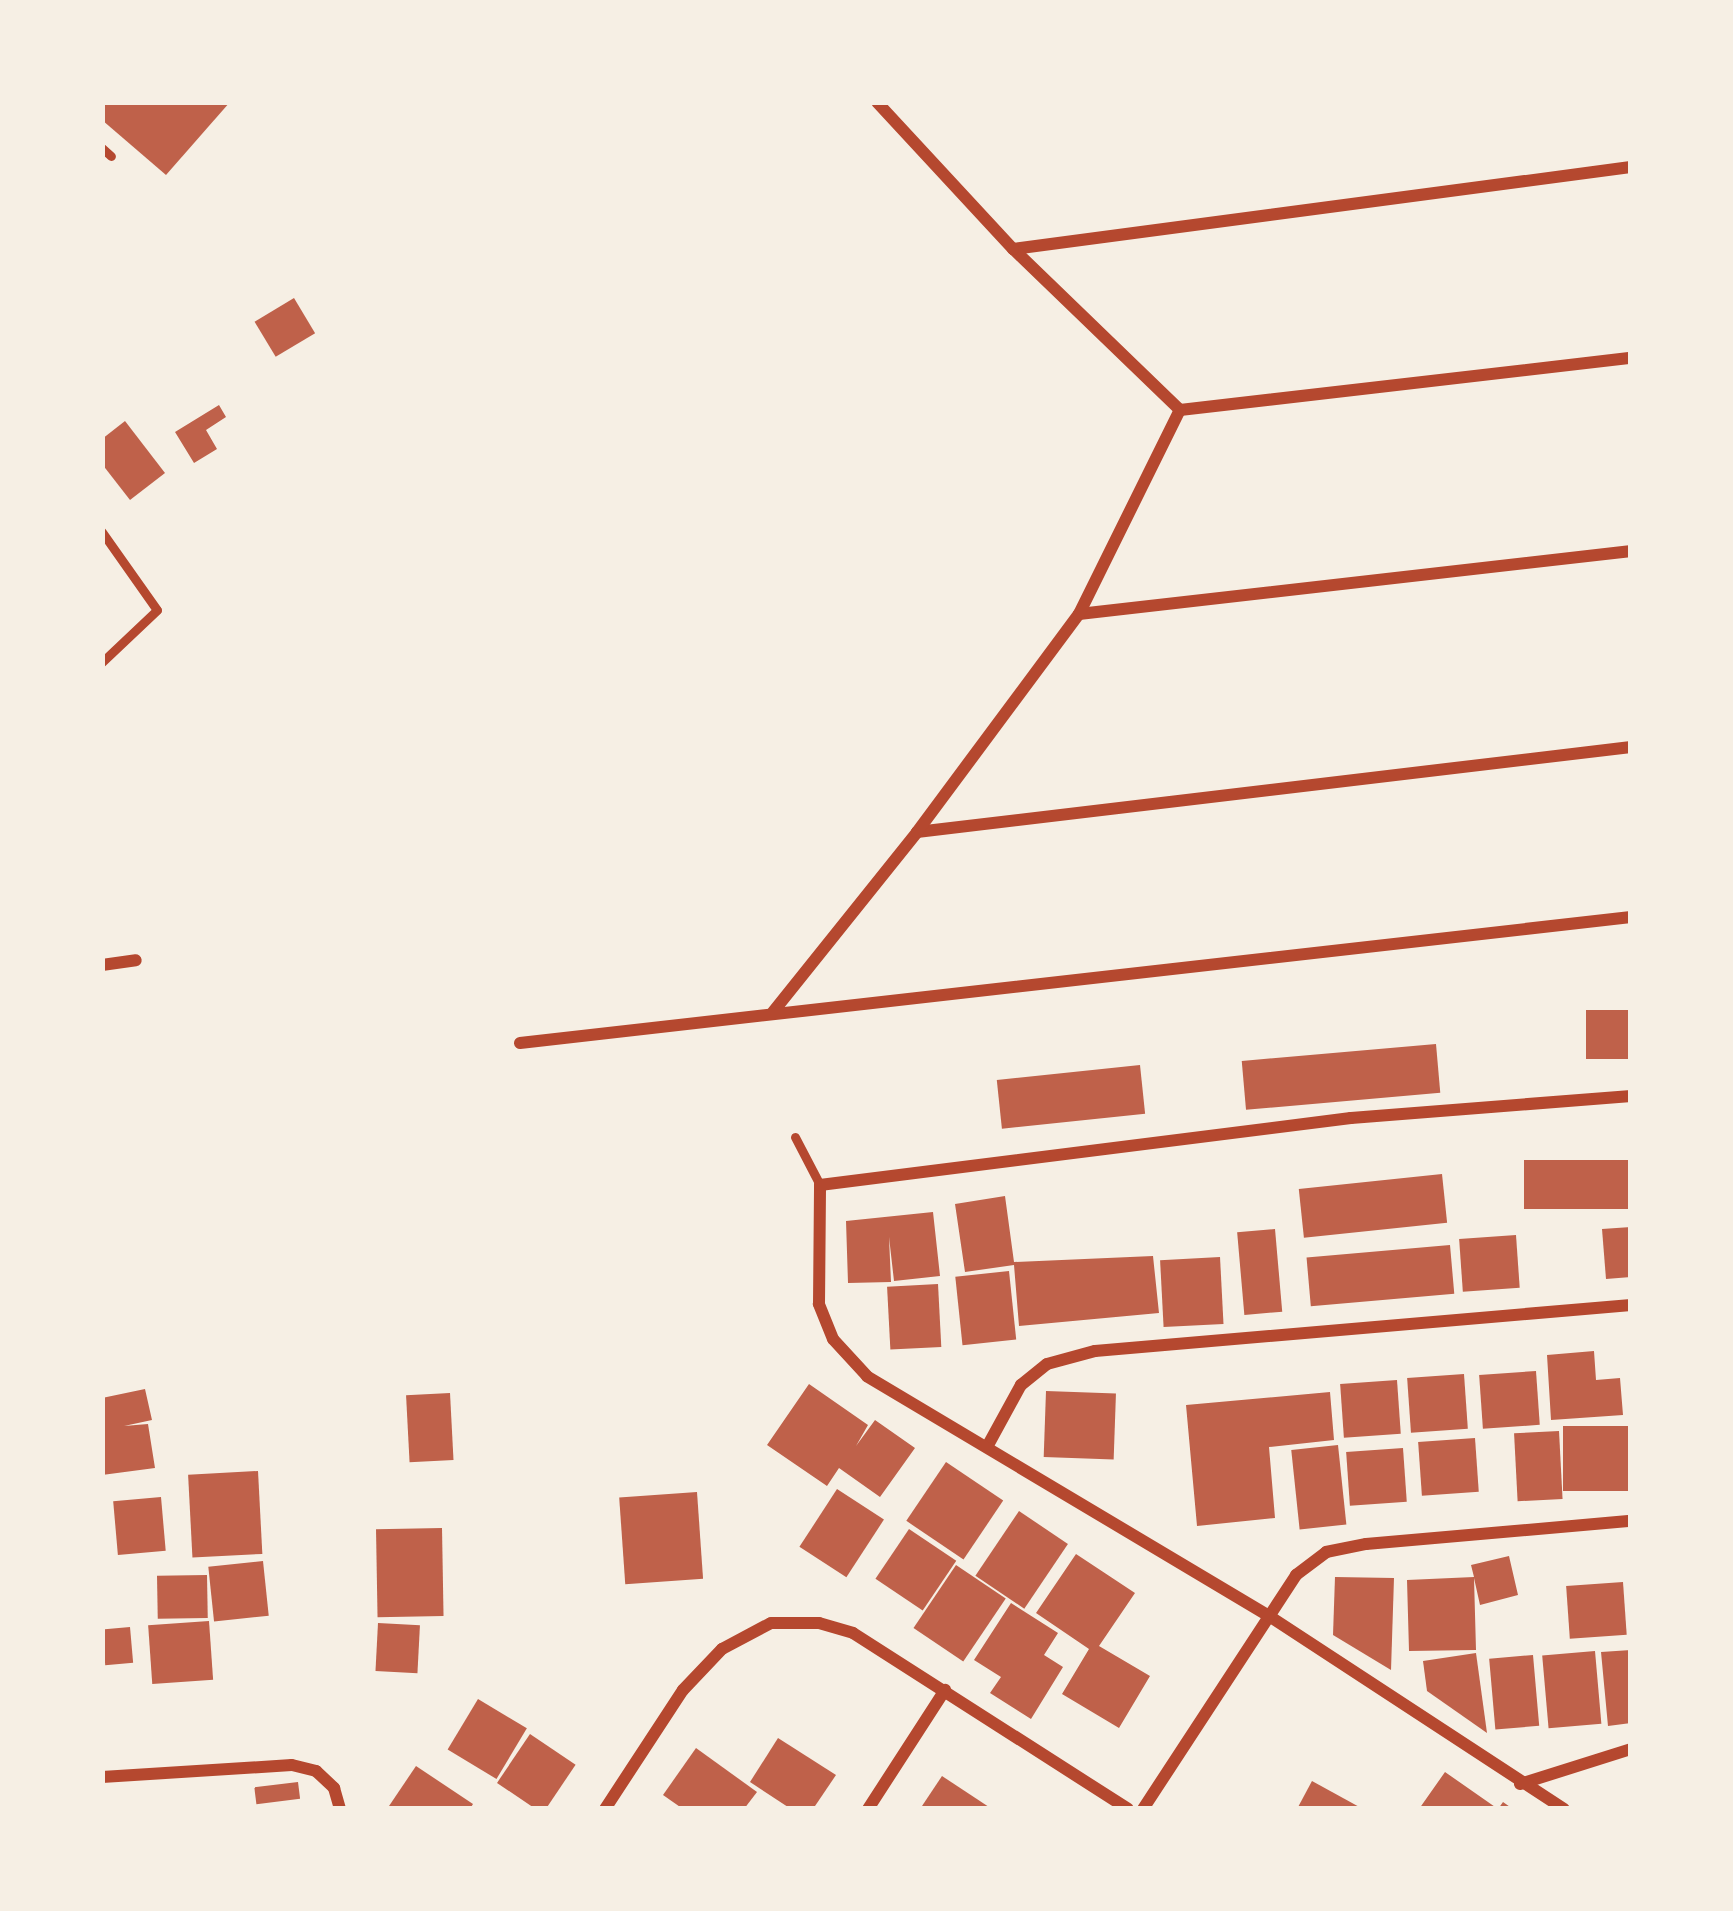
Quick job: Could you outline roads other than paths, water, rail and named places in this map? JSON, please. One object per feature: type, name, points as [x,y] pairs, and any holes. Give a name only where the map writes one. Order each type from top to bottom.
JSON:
[{"type":"street","points":[[877,102],[1013,248],[1180,410]]},
{"type":"street","points":[[1013,248],[1631,167]]},
{"type":"street","points":[[1180,410],[1631,358]]},
{"type":"street","points":[[773,1012],[917,832],[1079,614],[1180,410]]},
{"type":"street","points":[[1079,614],[1631,551]]},
{"type":"street","points":[[917,832],[1631,748]]},
{"type":"street","points":[[520,1043],[1631,917]]},
{"type":"street","points":[[102,965],[136,960]]},
{"type":"street","points":[[1564,1809],[1269,1616],[867,1376],[833,1339],[819,1304],[820,1185],[1351,1118],[1631,1096]]},
{"type":"street","points":[[987,1447],[1022,1385],[1047,1364],[1095,1352],[1631,1305]]},
{"type":"street","points":[[1144,1809],[1296,1575],[1326,1552],[1366,1544],[1631,1521]]},
{"type":"street","points":[[605,1809],[683,1690],[722,1649],[771,1623],[819,1623],[853,1633],[1128,1809]]},
{"type":"street","points":[[868,1809],[945,1690]]},
{"type":"street","points":[[1520,1784],[1631,1749]]},
{"type":"street","points":[[102,1777],[292,1765],[316,1771],[334,1788],[340,1809]]},
{"type":"lane","points":[[102,532],[158,610],[102,662]]},
{"type":"lane","points":[[795,1137],[820,1185]]}]
